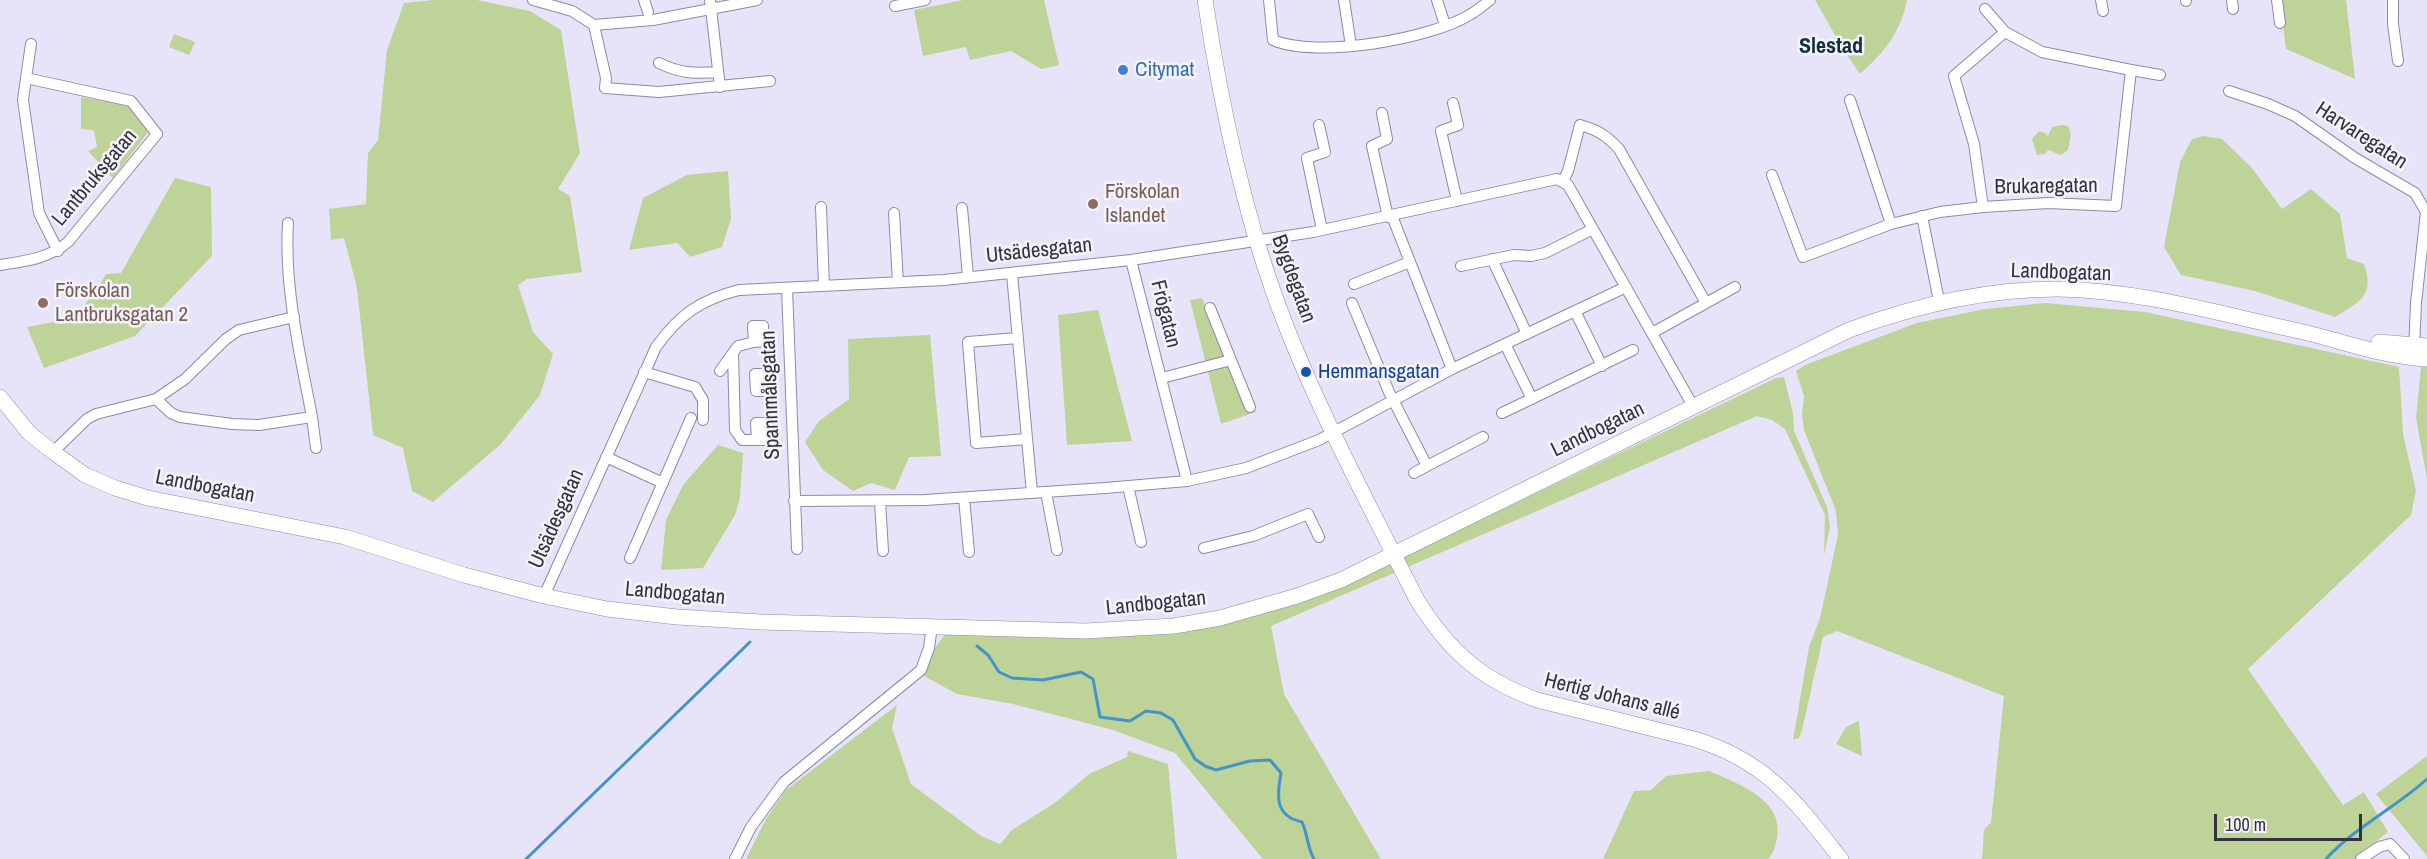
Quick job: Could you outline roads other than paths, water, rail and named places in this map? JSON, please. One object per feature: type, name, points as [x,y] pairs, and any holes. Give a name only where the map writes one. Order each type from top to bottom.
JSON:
[{"type":"street","points":[[533,0],[572,11],[594,25],[653,20],[711,5],[757,0]]},
{"type":"street","points":[[644,0],[648,12]]},
{"type":"street","points":[[895,6],[925,0]]},
{"type":"street","name":"Bygdegatan","points":[[1206,0],[1227,128],[1257,242],[1289,332],[1334,432],[1394,554]]},
{"type":"street","points":[[1269,0],[1273,40],[1283,44],[1323,48],[1406,37],[1470,15],[1490,0]]},
{"type":"street","points":[[1344,0],[1351,46]]},
{"type":"street","points":[[1437,0],[1445,25]]},
{"type":"street","points":[[2277,0],[2280,23]]},
{"type":"street","points":[[2393,0],[2393,24],[2398,62]]},
{"type":"street","points":[[711,5],[720,87]]},
{"type":"street","points":[[1985,9],[2005,32],[2042,52],[2160,75]]},
{"type":"street","points":[[594,25],[606,78],[605,88],[659,92],[770,81]]},
{"type":"street","name":"Brukaregatan","points":[[1983,207],[1974,144],[1954,76],[2005,32]]},
{"type":"street","name":"Lantbruksgatan","points":[[31,44],[23,100],[39,213],[58,250]]},
{"type":"street","points":[[658,63],[691,74],[718,72]]},
{"type":"street","name":"Brukaregatan","points":[[1772,175],[1799,258],[1891,224],[1922,216],[1983,207],[2048,202],[2116,206],[2131,70]]},
{"type":"street","name":"Lantbruksgatan","points":[[0,265],[40,258],[58,250],[80,230],[157,134],[131,100],[26,78]]},
{"type":"street","name":"Harvaregatan","points":[[2229,91],[2295,116],[2355,158],[2415,193],[2422,202],[2426,212],[2426,227],[2416,303],[2421,352]]},
{"type":"street","points":[[1850,100],[1891,224]]},
{"type":"street","points":[[1453,103],[1458,125],[1441,131],[1457,201]]},
{"type":"street","points":[[1382,113],[1387,139],[1372,146],[1390,216],[1452,369]]},
{"type":"street","points":[[1563,180],[1568,171],[1576,124],[1596,129],[1608,136],[1619,149],[1706,303]]},
{"type":"street","points":[[1319,125],[1325,152],[1307,158],[1322,230]]},
{"type":"street","points":[[1257,242],[1390,216],[1551,179],[1563,180],[1568,184],[1693,406]]},
{"type":"street","points":[[821,207],[824,286]]},
{"type":"street","name":"Utsädesgatan","points":[[962,208],[968,278]]},
{"type":"street","points":[[894,213],[897,282]]},
{"type":"street","points":[[1922,216],[1939,301]]},
{"type":"street","points":[[288,223],[286,247],[294,317],[316,448]]},
{"type":"street","points":[[1461,266],[1514,255],[1531,256],[1545,253],[1593,229]]},
{"type":"street","name":"Utsädesgatan","points":[[544,596],[656,347],[677,321],[713,297],[739,290],[1012,274],[1257,242]]},
{"type":"street","name":"Frögatan","points":[[1131,260],[1187,481]]},
{"type":"street","points":[[1492,260],[1527,333]]},
{"type":"street","points":[[1354,284],[1410,262]]},
{"type":"street","points":[[1012,274],[1032,493]]},
{"type":"street","points":[[1652,333],[1735,286]]},
{"type":"street","points":[[794,501],[964,498],[1128,486],[1187,481],[1254,465],[1334,432],[1452,369],[1626,287]]},
{"type":"street","name":"Spannmålsgatan","points":[[787,288],[797,549]]},
{"type":"street","name":"Landbogatan","points":[[0,397],[29,433],[53,452],[85,475],[115,488],[148,498],[345,537],[464,575],[544,596],[607,609],[677,617],[1085,631],[1174,626],[1220,618],[1297,596],[1341,580],[1850,330],[1939,301],[2018,291],[2096,292],[2176,304],[2293,329],[2421,352]]},
{"type":"street","points":[[1352,303],[1393,400],[1427,466]]},
{"type":"street","points":[[1210,308],[1250,407]]},
{"type":"street","points":[[1575,311],[1602,366]]},
{"type":"street","points":[[53,452],[87,419],[96,414],[156,399],[185,379],[226,339],[239,330],[294,317]]},
{"type":"street","points":[[1018,338],[968,342],[976,443],[1027,439]]},
{"type":"street","points":[[720,371],[738,346],[754,342]]},
{"type":"street","points":[[1505,344],[1532,399]]},
{"type":"street","points":[[1502,413],[1633,350]]},
{"type":"street","points":[[732,354],[734,419],[738,435],[742,440],[756,440]]},
{"type":"street","name":"Frögatan","points":[[1162,378],[1231,360]]},
{"type":"street","points":[[644,372],[694,387],[703,400],[703,420]]},
{"type":"street","points":[[734,392],[756,391]]},
{"type":"street","points":[[156,399],[171,413],[180,417],[232,424],[259,425],[312,417]]},
{"type":"street","points":[[630,558],[691,418]]},
{"type":"street","points":[[1414,473],[1483,437]]},
{"type":"street","name":"Utsädesgatan","points":[[606,457],[663,483]]},
{"type":"street","points":[[1128,486],[1141,542]]},
{"type":"street","points":[[1046,492],[1057,550]]},
{"type":"street","points":[[964,498],[969,552]]},
{"type":"street","points":[[880,501],[883,551]]},
{"type":"street","points":[[1204,548],[1253,536],[1308,514],[1319,537]]},
{"type":"street","name":"Hertig Johans allé","points":[[1394,554],[1432,624],[1470,665],[1491,680],[1537,700],[1716,745],[1739,756],[1783,788],[1841,859]]},
{"type":"street","points":[[735,859],[751,827],[784,782],[921,670],[932,626]]},
{"type":"street","points":[[2361,859],[2379,847],[2390,844],[2404,859]]},
{"type":"waterway","points":[[526,859],[750,642]]},
{"type":"waterway","points":[[977,646],[988,655],[999,672],[1012,678],[1043,680],[1081,672],[1093,679],[1100,717],[1130,721],[1146,711],[1161,713],[1173,720],[1195,759],[1205,766],[1216,770],[1250,761],[1270,760],[1281,773],[1279,797],[1282,810],[1286,815],[1302,822],[1314,859]]},
{"type":"waterway","points":[[2326,859],[2362,827],[2427,779]]},
{"type":"place","name":"Citymat","points":[[1123,70]]},
{"type":"place","name":"Förskolan Islandet","points":[[1093,204]]},
{"type":"place","name":"Förskolan Lantbruksgatan 2","points":[[43,303]]},
{"type":"place","name":"Hemmansgatan","points":[[1306,372]]},
{"type":"district","name":"Slestad","points":[[1831,47]]}]
